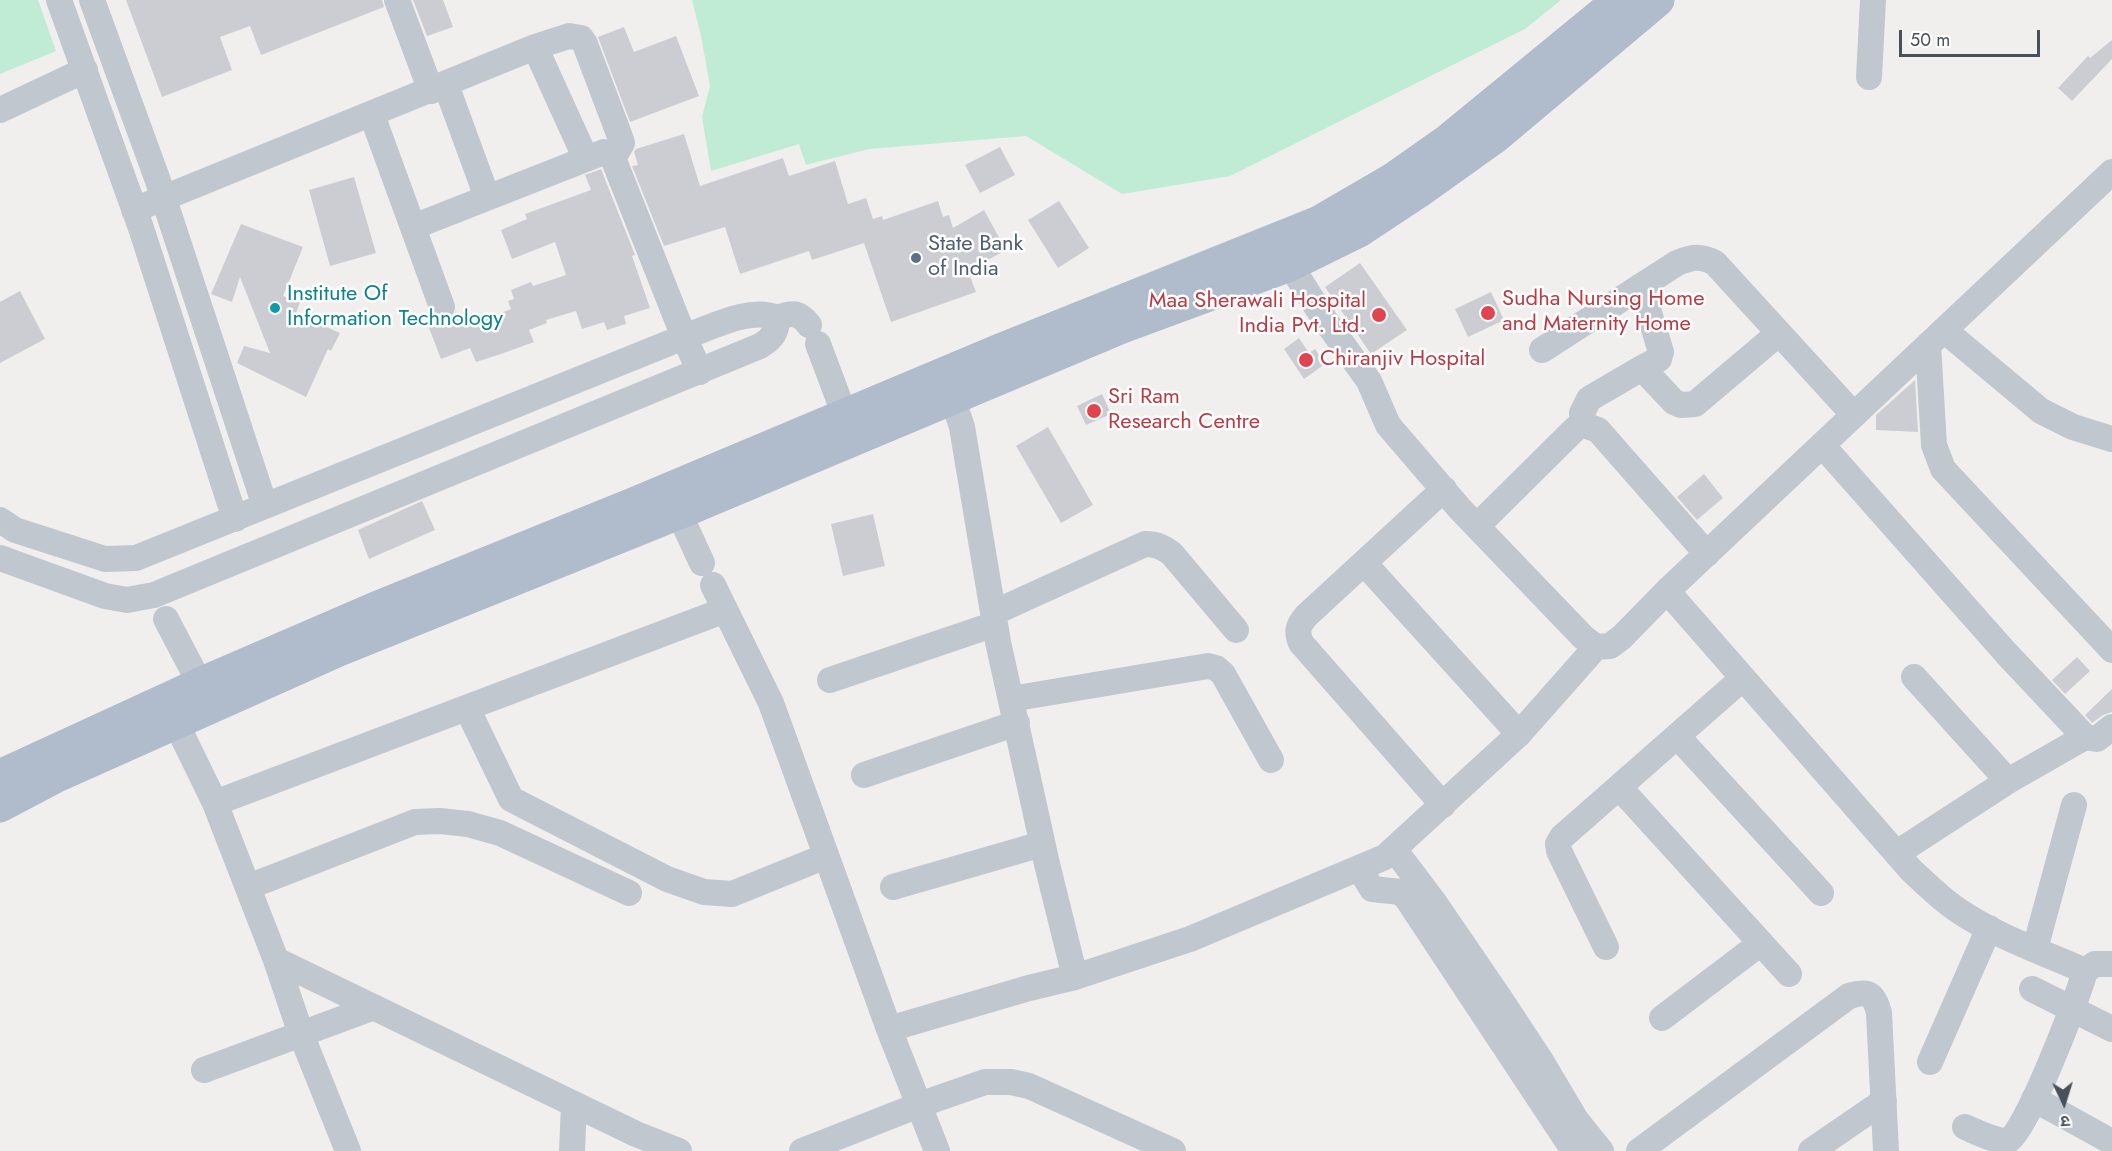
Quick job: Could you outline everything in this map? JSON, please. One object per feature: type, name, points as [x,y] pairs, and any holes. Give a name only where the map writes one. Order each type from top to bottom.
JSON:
[{"type":"main road","points":[[0,777],[206,695],[339,650],[679,513],[948,386],[1319,222],[1394,179],[1447,141],[1619,0]]},
{"type":"main road","points":[[0,806],[57,776],[176,723],[206,695],[383,605],[845,416],[948,386],[1122,327],[1290,265],[1359,231],[1495,137],[1659,0]]},
{"type":"street","points":[[59,0],[134,210],[263,549]]},
{"type":"street","points":[[92,0],[164,199],[249,513]]},
{"type":"street","points":[[397,0],[487,197]]},
{"type":"street","points":[[1869,77],[1874,0]]},
{"type":"street","points":[[134,210],[535,47],[569,36],[580,38],[585,44],[622,143],[613,159]]},
{"type":"street","points":[[535,47],[586,159]]},
{"type":"street","points":[[0,110],[85,70]]},
{"type":"street","points":[[372,115],[442,307]]},
{"type":"street","points":[[413,227],[604,152],[611,153],[700,372]]},
{"type":"street","points":[[1290,265],[1325,320],[1369,381],[1388,425],[1477,526],[1583,637],[1596,647],[1610,646],[1622,638],[1667,591],[2112,172]]},
{"type":"street","points":[[1542,350],[1677,263],[1704,257],[1715,263],[1854,415]]},
{"type":"street","points":[[1584,425],[1582,413],[1589,399],[1659,359],[1661,352],[1641,286]]},
{"type":"street","points":[[0,520],[15,530],[105,559],[136,558],[684,337],[753,313],[767,313],[777,318],[790,313],[801,315],[814,334],[845,416]]},
{"type":"street","points":[[0,558],[105,596],[160,607],[263,549],[700,372],[769,341],[777,332],[777,318]]},
{"type":"street","points":[[1642,368],[1674,402],[1687,406],[1695,404],[1779,333]]},
{"type":"street","points":[[1936,338],[2041,411],[2073,427],[2112,439]]},
{"type":"street","points":[[1936,338],[1934,445],[1943,469],[2112,650]]},
{"type":"street","points":[[948,386],[962,428],[994,618],[1042,844],[1074,977]]},
{"type":"street","points":[[1477,526],[1576,429],[1584,425],[1598,430],[1707,554]]},
{"type":"street","points":[[1822,445],[2006,653],[2085,737],[2097,739],[2112,727]]},
{"type":"street","points":[[1443,805],[1301,643],[1297,633],[1299,625],[1306,616],[1444,489]]},
{"type":"street","points":[[679,513],[771,703],[889,1029],[937,1151]]},
{"type":"street","points":[[830,680],[994,618],[1145,544],[1163,547],[1172,554],[1236,630]]},
{"type":"street","points":[[136,558],[206,695]]},
{"type":"street","points":[[1364,562],[1519,734]]},
{"type":"street","points":[[1667,591],[1933,891],[1957,910],[1989,928],[2085,971]]},
{"type":"street","points":[[215,803],[725,610]]},
{"type":"street","points":[[889,1029],[1074,977],[1190,939],[1385,857],[1519,734],[1596,647]]},
{"type":"street","points":[[864,775],[1014,711],[1208,666],[1216,668],[1223,674],[1271,760]]},
{"type":"street","points":[[1914,677],[2008,781]]},
{"type":"street","points":[[1606,947],[1559,851],[1558,844],[1562,837],[1743,678]]},
{"type":"street","points":[[467,708],[511,799],[667,879],[704,892],[732,894],[826,856]]},
{"type":"street","points":[[176,723],[215,803],[276,960],[301,1034],[348,1151]]},
{"type":"street","points":[[1677,736],[1821,893]]},
{"type":"street","points":[[1897,853],[2008,781],[2085,737]]},
{"type":"street","points":[[1619,787],[1789,974]]},
{"type":"street","points":[[2035,949],[2074,806]]},
{"type":"street","points":[[248,887],[415,822],[440,820],[468,824],[500,833],[629,893]]},
{"type":"street","points":[[893,887],[1042,844]]},
{"type":"street","points":[[1394,849],[1434,902],[1499,997],[1576,1120],[1601,1151]]},
{"type":"street","points":[[1359,868],[1372,889],[1401,892],[1408,900],[1574,1151]]},
{"type":"street","points":[[1930,1062],[1989,928]]},
{"type":"street","points":[[1662,1018],[1761,944]]},
{"type":"street","points":[[276,960],[636,1134],[679,1151]]},
{"type":"street","points":[[1965,1127],[2001,1141],[2010,1140],[2034,1099],[2073,1010],[2085,971],[2096,964],[2112,964]]},
{"type":"street","points":[[2032,988],[2112,1029]]},
{"type":"street","points":[[1639,1151],[1849,996],[1861,993],[1871,995],[1879,1013],[1886,1151]]},
{"type":"street","points":[[204,1070],[374,1007]]},
{"type":"street","points":[[802,1151],[985,1082],[1011,1082],[1029,1086],[1173,1151]]},
{"type":"street","points":[[2034,1099],[2112,1142]]},
{"type":"street","points":[[1811,1151],[1884,1101]]},
{"type":"street","points":[[572,1151],[574,1104]]},
{"type":"green space","points":[[0,0],[38,0],[56,51],[0,74]]},
{"type":"green space","points":[[692,0],[1561,0],[1525,29],[1230,176],[1122,194],[1026,136],[869,149],[806,165],[799,144],[711,171],[702,117],[710,86]]},
{"type":"building","points":[[126,0],[382,0],[384,7],[261,55],[250,26],[220,37],[232,70],[162,97]]},
{"type":"building","points":[[413,0],[443,0],[453,27],[427,36]]},
{"type":"building","points":[[624,27],[634,52],[676,36],[699,96],[630,122],[598,37]]},
{"type":"building","points":[[2112,40],[2112,59],[2072,101],[2058,88],[2088,56],[2090,58]]},
{"type":"building","points":[[684,134],[700,186],[783,158],[789,176],[835,161],[848,204],[866,198],[873,219],[882,216],[883,220],[938,201],[943,217],[949,215],[953,228],[984,210],[1006,250],[968,271],[976,292],[891,322],[864,243],[812,260],[809,251],[740,274],[725,227],[664,246],[632,166],[638,165],[634,152],[636,149]]},
{"type":"building","points":[[1000,147],[1015,175],[980,193],[965,165]]},
{"type":"building","points":[[601,169],[635,255],[632,256],[650,308],[624,316],[626,324],[607,330],[604,322],[582,329],[576,311],[546,320],[547,323],[529,330],[534,342],[501,354],[476,362],[470,348],[441,359],[426,320],[432,318],[439,322],[447,321],[456,311],[463,327],[511,309],[508,301],[514,299],[511,290],[531,282],[533,286],[566,275],[555,242],[512,259],[501,230],[527,219],[525,214],[591,190],[585,175]]},
{"type":"building","points":[[354,177],[376,253],[330,266],[309,190]]},
{"type":"building","points":[[1059,201],[1089,248],[1058,268],[1028,220]]},
{"type":"building","name":"Institute Of Information Technology","points":[[241,224],[303,247],[283,296],[300,302],[296,313],[340,333],[331,351],[328,349],[306,397],[237,363],[244,346],[270,353],[240,277],[232,302],[211,294]]},
{"type":"building","points":[[1360,263],[1407,330],[1371,354],[1325,287]]},
{"type":"building","points":[[20,291],[45,339],[0,363],[0,302]]},
{"type":"building","points":[[1491,292],[1504,320],[1468,337],[1455,309]]},
{"type":"building","points":[[1299,338],[1309,353],[1315,349],[1325,364],[1304,379],[1284,349]]},
{"type":"building","points":[[1915,380],[1918,432],[1876,430],[1876,415]]},
{"type":"building","points":[[1102,394],[1111,414],[1086,425],[1077,406]]},
{"type":"building","points":[[1048,427],[1093,505],[1061,523],[1016,446]]},
{"type":"building","points":[[1704,474],[1723,498],[1697,520],[1677,497]]},
{"type":"building","points":[[422,501],[435,530],[369,559],[358,530]]},
{"type":"building","points":[[873,514],[885,566],[843,576],[831,524]]},
{"type":"building","points":[[2077,657],[2090,671],[2065,694],[2052,680]]},
{"type":"building","points":[[2112,689],[2112,712],[2092,723],[2085,715]]},
{"type":"place","name":"State Bank of India","points":[[916,258]]},
{"type":"place","name":"Institute Of Information Technology","points":[[275,308]]},
{"type":"place","name":"Sudha Nursing Home and Maternity Home","points":[[1488,313]]},
{"type":"place","name":"Maa Sherawali Hospital India Pvt. Ltd.","points":[[1379,315]]},
{"type":"place","name":"Chiranjiv Hospital","points":[[1306,360]]},
{"type":"place","name":"Sri Ram Research Centre","points":[[1094,411]]}]
